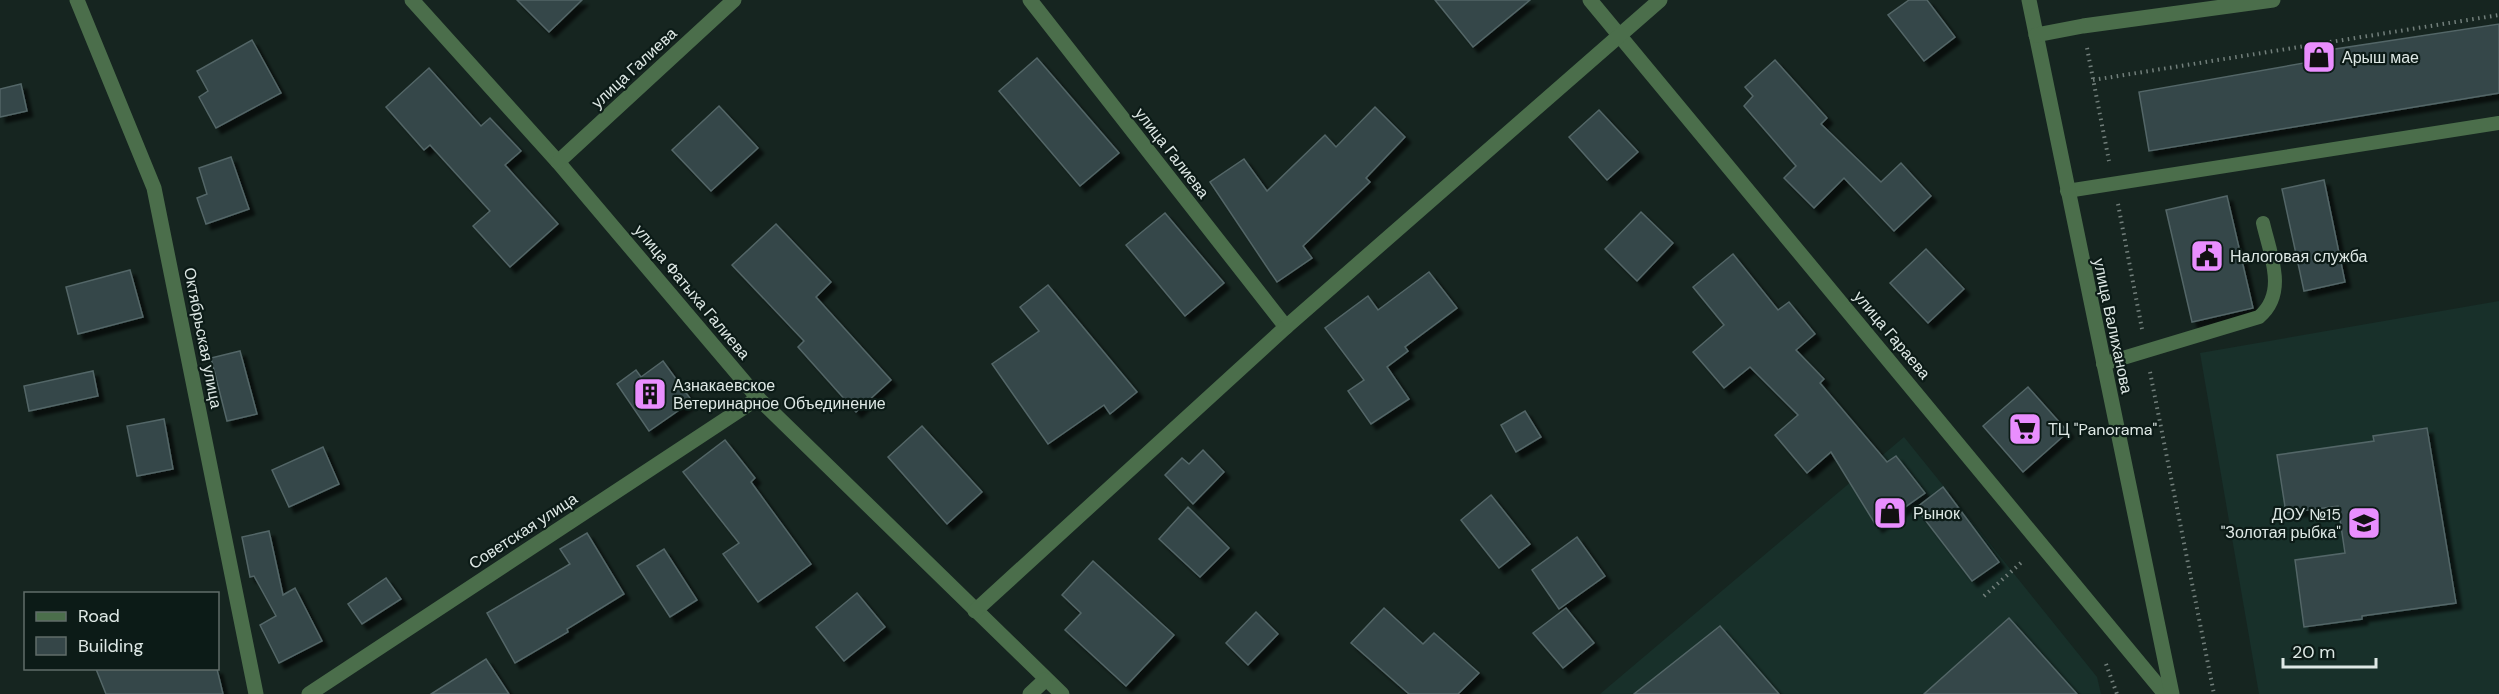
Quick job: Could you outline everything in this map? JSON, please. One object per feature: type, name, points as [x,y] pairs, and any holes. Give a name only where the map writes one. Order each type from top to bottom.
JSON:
[{"type":"street","name":"Октябрьская улица","points":[[77,0],[154,188],[256,694]]},
{"type":"street","name":"улица Фатыха Галиева","points":[[412,0],[558,162],[758,398],[1045,680],[1062,694]]},
{"type":"street","name":"улица Галиева","points":[[558,162],[734,0]]},
{"type":"street","name":"улица Галиева","points":[[1030,0],[1286,327]]},
{"type":"street","name":"улица Гараева","points":[[1590,0],[2165,694]]},
{"type":"street","points":[[975,611],[1286,327],[1660,0]]},
{"type":"street","name":"улица Валиханова","points":[[2029,0],[2172,694]]},
{"type":"street","points":[[2036,35],[2083,26],[2273,0]]},
{"type":"street","name":"Советская улица","points":[[309,694],[758,398]]},
{"type":"street","points":[[1030,694],[1045,680]]},
{"type":"lane","points":[[2067,191],[2499,123]]},
{"type":"lane","points":[[2103,364],[2259,317],[2269,309],[2275,294],[2276,280],[2263,223]]},
{"type":"path","points":[[2093,80],[2499,15]]},
{"type":"path","points":[[1984,596],[2024,559],[2031,568]]},
{"type":"path","points":[[2102,659],[2109,668],[2117,694]]},
{"type":"shaded area","name":"ДОУ №15 \"Золотая рыбка\"","points":[[2499,301],[2499,694],[2259,694],[2200,353]]},
{"type":"shaded area","name":"Рынок","points":[[1904,437],[2097,677],[2101,694],[1600,694]]},
{"type":"building","points":[[517,0],[582,0],[549,32]]},
{"type":"building","points":[[1435,0],[1530,0],[1473,47]]},
{"type":"building","points":[[1909,0],[1927,0],[1955,37],[1924,61],[1888,15]]},
{"type":"building","points":[[2499,24],[2499,93],[2149,151],[2139,92],[2310,62],[2309,53]]},
{"type":"building","points":[[252,40],[281,93],[216,128],[199,97],[208,91],[197,71]]},
{"type":"building","points":[[1037,58],[1119,153],[1080,186],[999,91]]},
{"type":"building","points":[[1775,60],[1827,118],[1821,124],[1881,182],[1901,163],[1931,196],[1894,231],[1844,178],[1814,208],[1784,178],[1796,166],[1744,106],[1753,96],[1745,87]]},
{"type":"building","points":[[429,68],[481,126],[490,118],[521,151],[505,165],[558,224],[510,267],[473,226],[490,211],[430,145],[424,150],[386,107]]},
{"type":"building","points":[[21,84],[27,111],[0,117],[0,89]]},
{"type":"building","points":[[719,106],[758,148],[711,191],[672,150]]},
{"type":"building","points":[[1375,107],[1405,137],[1366,178],[1370,182],[1303,246],[1312,258],[1277,282],[1210,182],[1244,159],[1267,191],[1325,135],[1336,147]]},
{"type":"building","points":[[1599,110],[1638,152],[1607,180],[1569,137]]},
{"type":"building","points":[[231,157],[249,209],[206,224],[197,198],[207,194],[199,168]]},
{"type":"building","points":[[2324,180],[2345,282],[2304,291],[2282,189]]},
{"type":"building","points":[[2227,196],[2253,308],[2192,322],[2166,210]]},
{"type":"building","points":[[1641,212],[1673,243],[1637,281],[1605,249]]},
{"type":"building","points":[[1165,213],[1224,283],[1185,316],[1126,245]]},
{"type":"building","points":[[776,224],[831,282],[816,297],[891,380],[856,412],[798,347],[804,341],[732,265]]},
{"type":"building","points":[[1926,249],[1964,289],[1928,323],[1890,283]]},
{"type":"building","points":[[1733,254],[1778,310],[1789,302],[1815,334],[1796,350],[1824,379],[1820,383],[1887,462],[1896,456],[1925,493],[1877,527],[1831,452],[1807,473],[1775,435],[1798,415],[1750,367],[1724,388],[1693,352],[1724,325],[1693,287]]},
{"type":"building","points":[[130,270],[143,317],[78,334],[66,287]]},
{"type":"building","points":[[1429,272],[1457,308],[1405,347],[1408,351],[1387,367],[1409,399],[1371,424],[1348,391],[1364,380],[1325,328],[1368,296],[1378,310]]},
{"type":"building","points":[[1048,285],[1137,392],[1110,414],[1104,405],[1048,444],[992,364],[1039,331],[1020,307]]},
{"type":"building","points":[[240,351],[257,414],[227,421],[211,358]]},
{"type":"building","name":"Азнакаевское Ветеринарное Объединение","points":[[663,361],[692,401],[649,431],[617,384],[636,370],[641,377]]},
{"type":"building","points":[[93,371],[98,396],[29,411],[24,386]]},
{"type":"building","name":"ТЦ \"Panorama\"","points":[[2028,387],[2068,432],[2023,472],[1983,426]]},
{"type":"building","points":[[1525,411],[1541,437],[1516,452],[1501,425]]},
{"type":"building","points":[[164,419],[173,469],[137,476],[127,426]]},
{"type":"building","points":[[922,426],[982,492],[947,524],[888,457]]},
{"type":"building","points":[[2427,428],[2456,603],[2362,616],[2362,619],[2304,627],[2295,560],[2345,553],[2338,506],[2286,513],[2277,455],[2374,441],[2373,436]]},
{"type":"building","points":[[725,440],[755,478],[751,482],[811,564],[758,602],[723,554],[739,543],[683,472]]},
{"type":"building","points":[[323,447],[339,484],[289,507],[272,470]]},
{"type":"building","points":[[1203,450],[1224,472],[1193,504],[1165,475],[1182,458],[1189,464]]},
{"type":"building","points":[[1943,487],[1999,562],[1972,581],[1916,508]]},
{"type":"building","points":[[1491,495],[1530,544],[1499,568],[1461,520]]},
{"type":"building","points":[[1188,507],[1229,548],[1200,577],[1159,539]]},
{"type":"building","points":[[269,531],[283,595],[295,588],[322,641],[279,663],[260,625],[276,616],[254,576],[250,577],[242,537]]},
{"type":"building","points":[[587,533],[624,594],[567,629],[568,632],[515,663],[487,613],[570,564],[560,549]]},
{"type":"building","points":[[1577,537],[1605,576],[1559,609],[1532,570]]},
{"type":"building","points":[[664,549],[697,600],[670,617],[637,566]]},
{"type":"building","points":[[1093,561],[1174,635],[1126,686],[1065,630],[1081,613],[1062,595]]},
{"type":"building","points":[[386,578],[401,599],[362,624],[348,604]]},
{"type":"building","points":[[857,593],[885,627],[844,661],[816,627]]},
{"type":"building","points":[[1384,608],[1423,644],[1434,633],[1479,673],[1458,694],[1409,694],[1351,643]]},
{"type":"building","points":[[1566,608],[1594,643],[1563,668],[1533,633]]},
{"type":"building","points":[[1256,612],[1278,634],[1248,665],[1226,643]]},
{"type":"building","points":[[2009,618],[2077,694],[1924,694]]},
{"type":"building","points":[[1720,626],[1779,694],[1634,694]]},
{"type":"building","points":[[486,659],[509,694],[431,694]]},
{"type":"building","points":[[96,670],[217,670],[223,694],[106,694]]},
{"type":"place","name":"Арыш мае","points":[[2319,57]]},
{"type":"place","name":"Налоговая служба","points":[[2207,256]]},
{"type":"place","name":"Азнакаевское Ветеринарное Объединение","points":[[650,394]]},
{"type":"place","name":"ТЦ \"Panorama\"","points":[[2025,429]]},
{"type":"place","name":"Рынок","points":[[1890,513]]},
{"type":"place","name":"ДОУ №15 \"Золотая рыбка\"","points":[[2364,523]]}]
